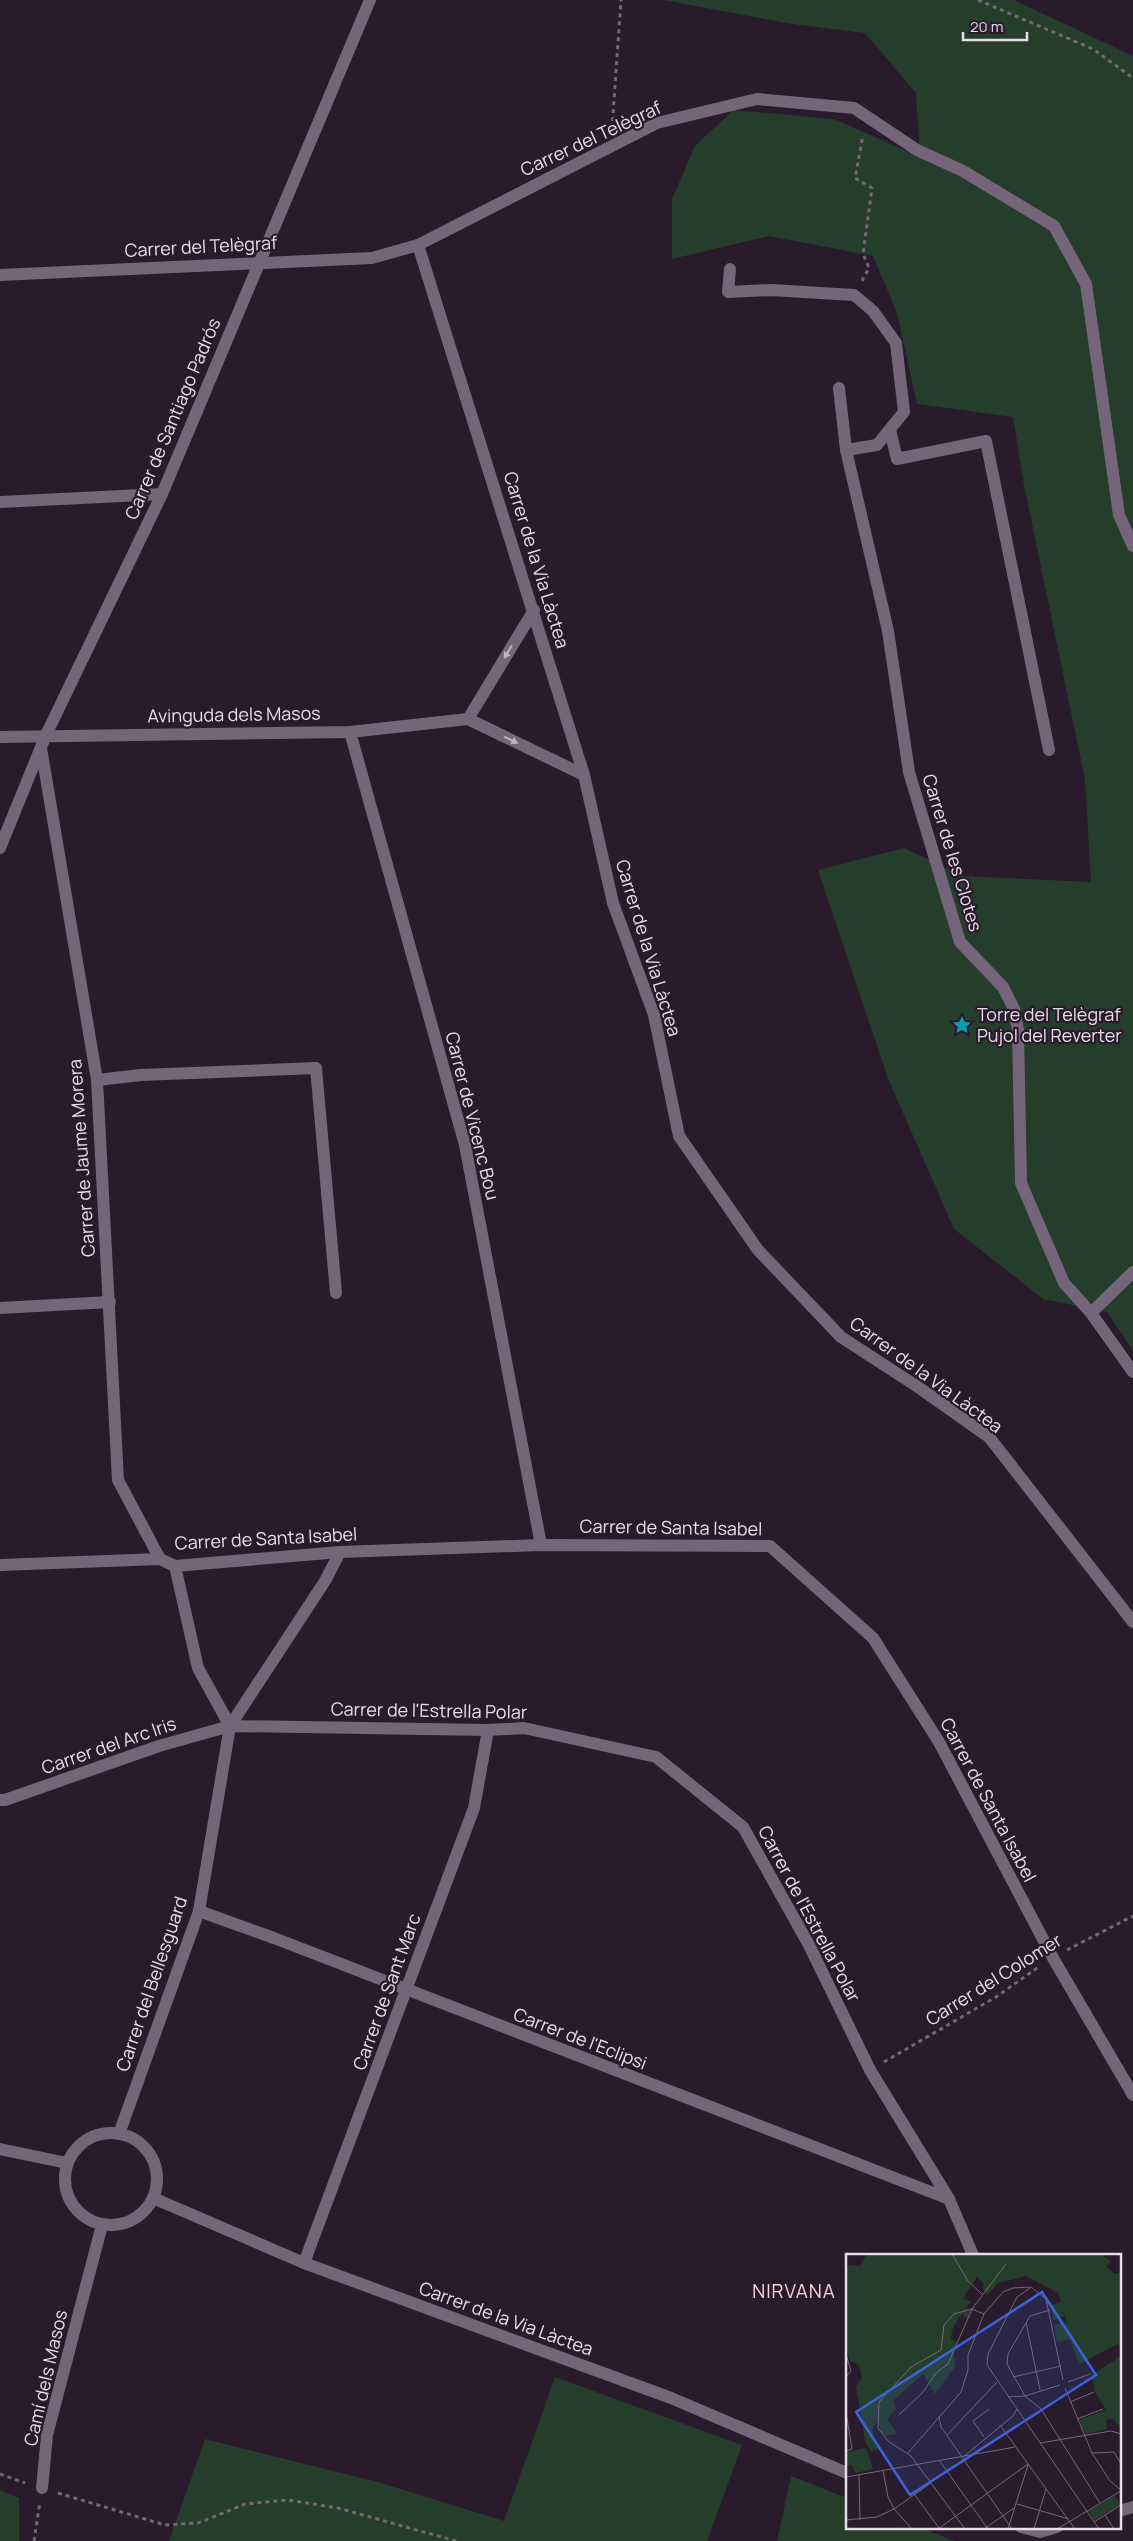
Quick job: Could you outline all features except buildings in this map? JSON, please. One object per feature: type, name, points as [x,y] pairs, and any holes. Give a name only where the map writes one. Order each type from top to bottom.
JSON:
[{"type":"street","name":"Carrer de Santiago Padrós","points":[[0,848],[46,735],[162,494],[370,0]]},
{"type":"street","name":"Carrer del Telègraf","points":[[0,274],[259,261],[372,258],[418,245],[657,123],[756,99],[854,108],[917,150],[963,171],[1054,226],[1086,284],[1119,515],[1133,546]]},
{"type":"street","name":"Carrer de la Via Làctea","points":[[418,245],[534,610],[584,776],[612,903],[654,1015],[679,1136],[758,1250],[841,1337],[918,1387],[989,1437],[1133,1622]]},
{"type":"street","points":[[730,270],[728,292],[771,290],[854,295],[873,311],[896,343],[904,412],[877,445],[846,450]]},
{"type":"street","name":"Carrer de les Clotes","points":[[839,388],[846,450],[888,631],[910,772],[960,942],[1003,987],[1014,1009],[1018,1030],[1020,1183],[1064,1283],[1091,1312],[1133,1372]]},
{"type":"street","points":[[890,430],[897,459],[986,441],[1049,750]]},
{"type":"street","points":[[0,502],[162,494]]},
{"type":"street","points":[[534,610],[468,719],[584,776]]},
{"type":"street","name":"Avinguda dels Masos","points":[[0,737],[350,732],[468,719]]},
{"type":"street","name":"Carrer de Vicenc Bou","points":[[350,732],[465,1145],[541,1545]]},
{"type":"street","name":"Carrer de Jaume Morera","points":[[41,748],[97,1080],[118,1480],[160,1559]]},
{"type":"street","points":[[97,1080],[141,1075],[316,1068],[336,1293]]},
{"type":"street","points":[[1091,1312],[1133,1272]]},
{"type":"street","points":[[0,1308],[110,1302]]},
{"type":"street","name":"Carrer de Santa Isabel","points":[[0,1565],[160,1559],[175,1566],[340,1552],[541,1545],[770,1546],[873,1638],[939,1742],[1053,1958],[1133,2095]]},
{"type":"street","name":"Carrer del Bellesguard","points":[[119,2134],[199,1911],[230,1726],[325,1581],[340,1552]]},
{"type":"street","points":[[175,1566],[198,1668],[230,1726]]},
{"type":"street","name":"Carrer de l'Estrella Polar","points":[[230,1726],[488,1730],[524,1728],[656,1757],[743,1827],[809,1945],[870,2070],[949,2199],[973,2254]]},
{"type":"street","name":"Carrer del Arc Iris","points":[[0,1800],[6,1800],[159,1746],[230,1726]]},
{"type":"street","name":"Carrer de Sant Marc","points":[[304,2263],[474,1808],[488,1730]]},
{"type":"street","name":"Carrer de l'Eclipsi","points":[[199,1911],[274,1938],[406,1991],[949,2199]]},
{"type":"street","points":[[102,2133],[119,2134],[131,2138],[142,2145],[153,2159],[157,2181],[153,2198],[144,2212],[130,2222],[102,2225],[75,2210],[68,2197],[64,2182],[67,2164],[82,2142],[102,2133]]},
{"type":"street","points":[[0,2149],[67,2164]]},
{"type":"street","name":"Carrer de la Via Làctea","points":[[153,2198],[304,2263],[671,2398],[846,2473]]},
{"type":"street","name":"Camí dels Masos","points":[[42,2488],[47,2435],[102,2225]]},
{"type":"street","points":[[1120,2511],[1133,2507]]},
{"type":"street","points":[[1025,2528],[1040,2532],[1054,2528]]},
{"type":"path","points":[[610,147],[621,0]]},
{"type":"path","points":[[978,0],[1093,49],[1133,78]]},
{"type":"path","points":[[854,295],[852,298],[869,268],[863,254],[872,188],[855,178],[865,116]]},
{"type":"path","name":"Carrer del Colomer","points":[[870,2070],[996,1997],[1053,1958],[1133,1916]]},
{"type":"path","points":[[0,2474],[165,2525],[198,2523],[245,2504],[288,2500],[338,2508],[456,2541]]},
{"type":"path","points":[[34,2541],[42,2488]]},
{"type":"green space","points":[[663,0],[1014,0],[1133,56],[1133,1351],[1107,1312],[1043,1299],[954,1229],[889,1081],[818,870],[904,848],[963,876],[1091,882],[1085,780],[1024,485],[1013,417],[917,404],[897,313],[873,256],[769,236],[672,259],[672,199],[695,146],[733,110],[834,119],[920,157],[916,93],[865,33],[792,24]]},
{"type":"green space","points":[[555,2377],[742,2445],[707,2541],[169,2541],[205,2439],[378,2482],[504,2521]]},
{"type":"green space","points":[[791,2476],[846,2498],[846,2528],[922,2528],[954,2541],[777,2541]]},
{"type":"green space","points":[[0,2490],[19,2498],[19,2541],[0,2541]]},
{"type":"place","name":"Torre del Telègraf Pujol del Reverter","points":[[962,1025]]},
{"type":"district","name":"NIRVANA","points":[[794,2291]]}]
